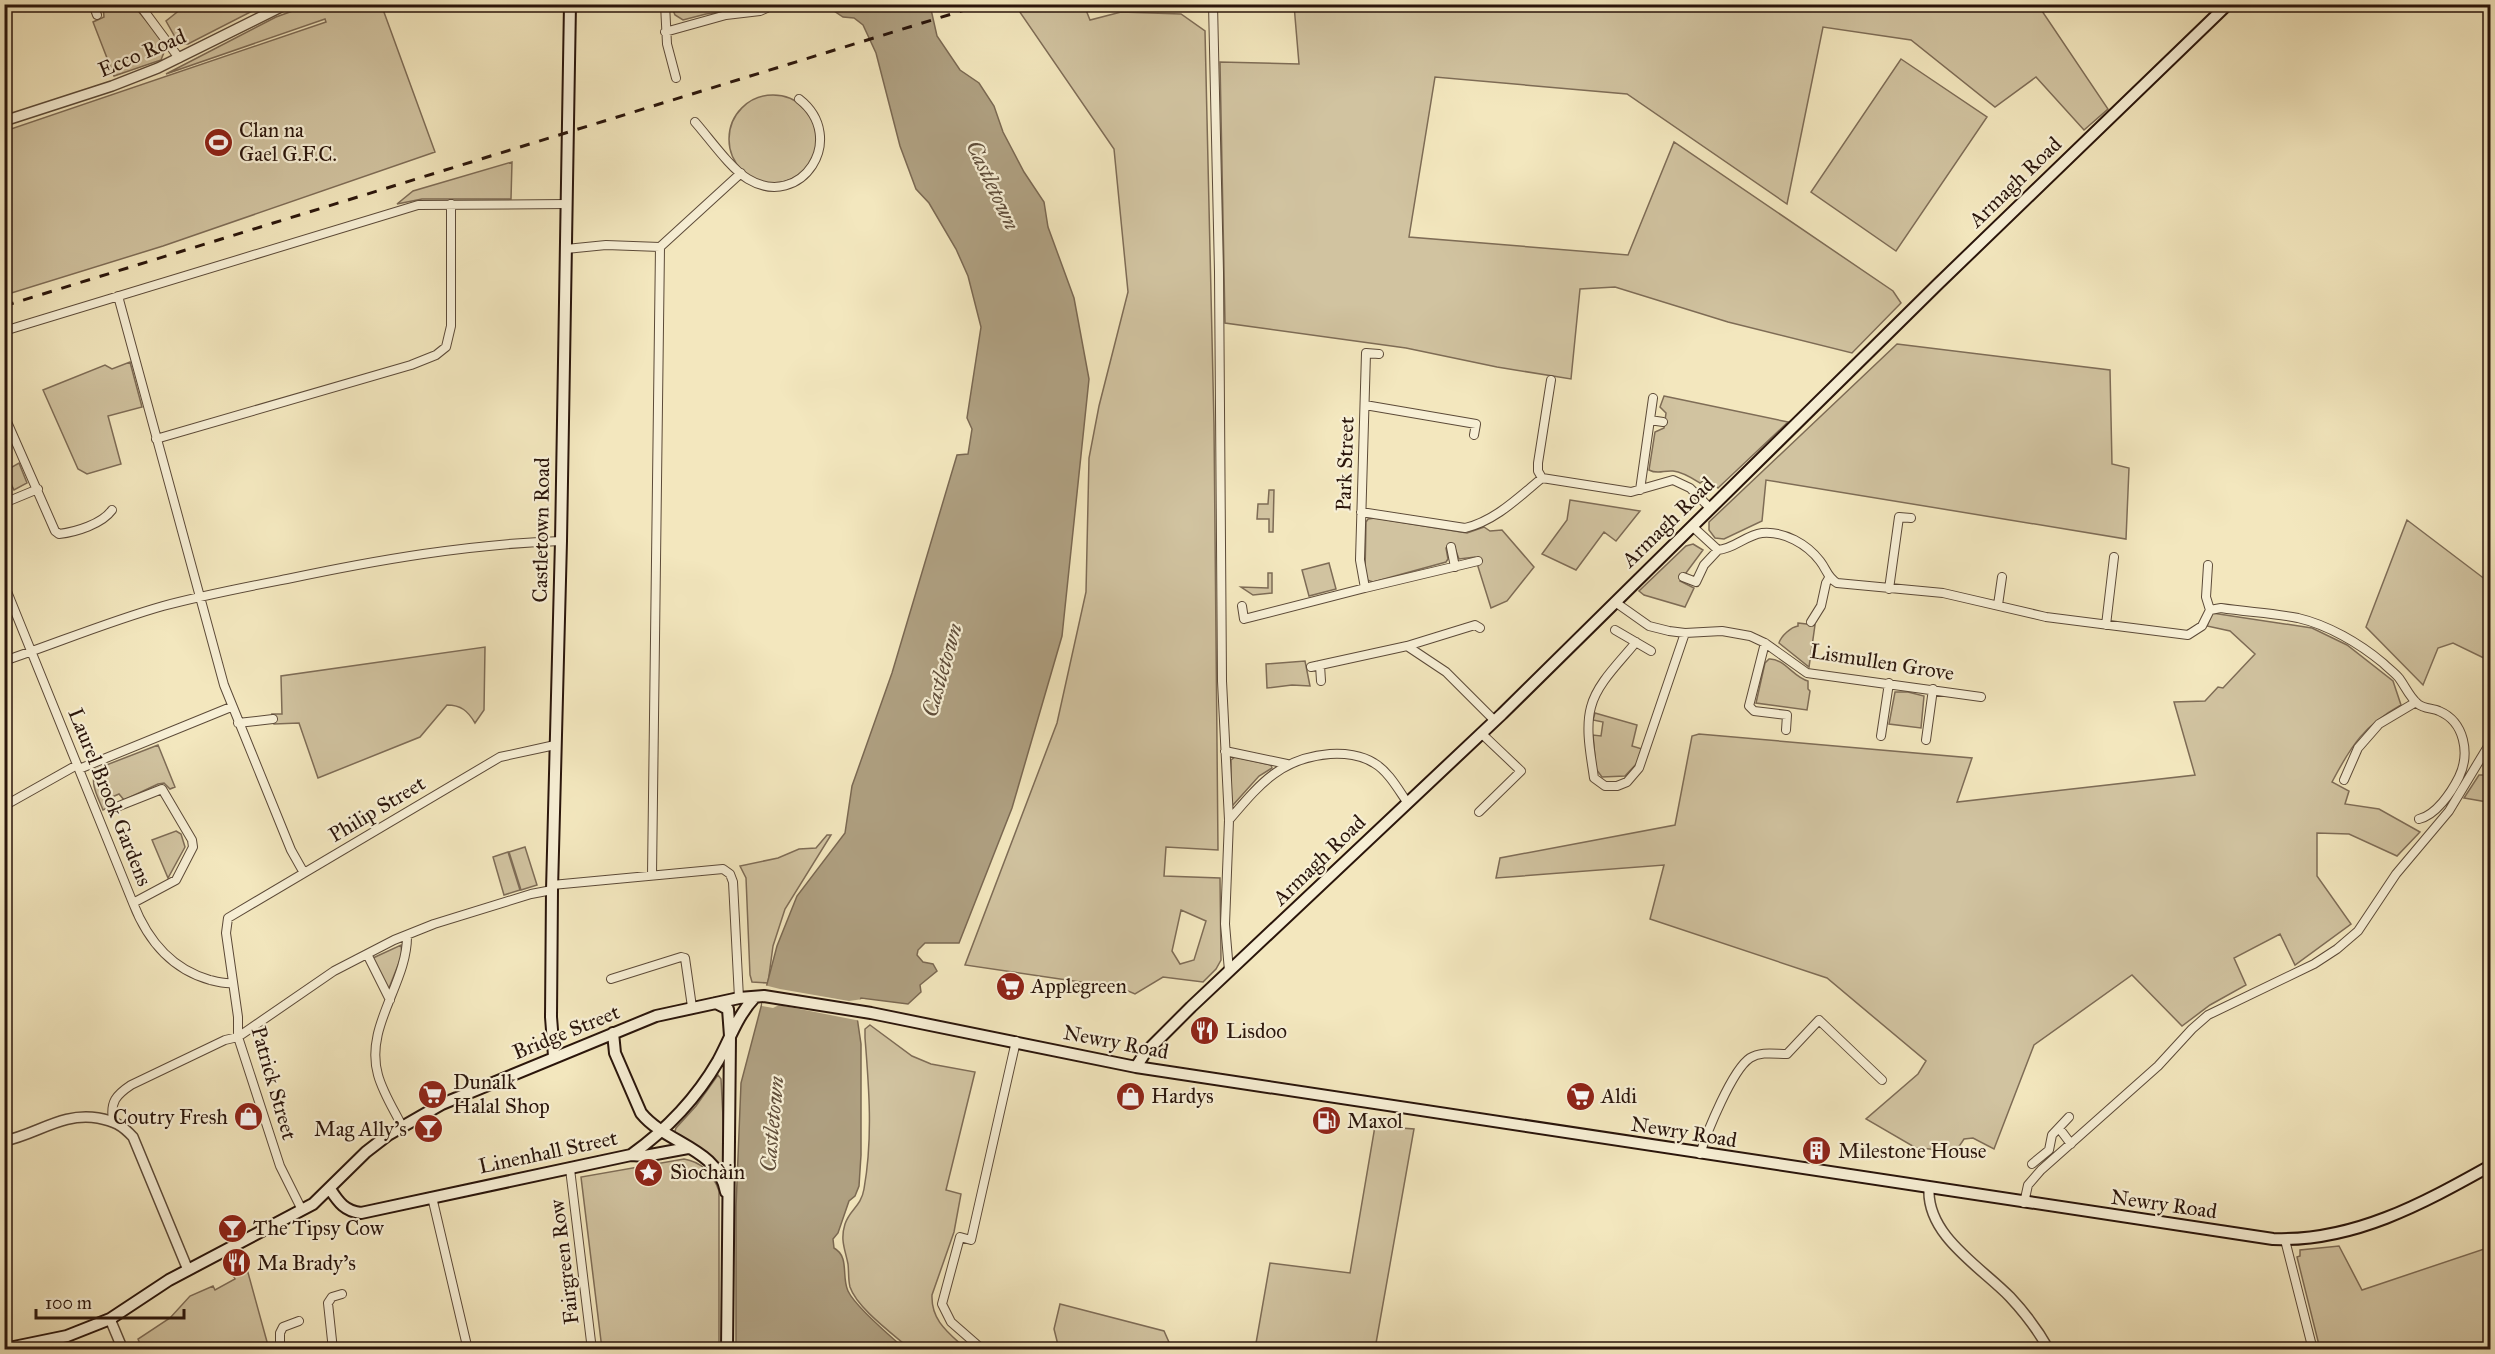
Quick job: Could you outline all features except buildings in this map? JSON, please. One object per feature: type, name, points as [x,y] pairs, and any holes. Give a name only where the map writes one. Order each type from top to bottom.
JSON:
[{"type":"main road","name":"Castletown Road","points":[[554,1056],[551,1017],[552,887],[561,541],[570,4]]},
{"type":"main road","name":"Armagh Road","points":[[1136,1067],[1146,1053],[1229,971],[1481,733],[2228,4]]},
{"type":"main road","name":"Newry Road","points":[[739,998],[759,997],[871,1013],[1136,1067],[2258,1238],[2285,1240],[2322,1236],[2394,1216],[2427,1201],[2490,1166]]},
{"type":"main road","points":[[730,1036],[741,1014],[759,997]]},
{"type":"main road","name":"Bridge Street","points":[[4,1349],[28,1347],[82,1331],[110,1319],[154,1289],[303,1210],[330,1190],[366,1152],[402,1126],[442,1104],[656,1016],[739,998]]},
{"type":"main road","points":[[716,1003],[728,1010],[730,1036],[727,1350]]},
{"type":"main road","points":[[613,1033],[615,1053],[636,1105],[646,1120],[688,1148],[703,1154],[714,1165],[725,1184],[729,1204]]},
{"type":"main road","name":"Linenhall Street","points":[[330,1190],[349,1212],[361,1213],[631,1155],[685,1108],[717,1062],[730,1036]]},
{"type":"main road","points":[[631,1155],[645,1156],[688,1148]]},
{"type":"street","points":[[93,4],[97,15]]},
{"type":"street","points":[[139,4],[179,58]]},
{"type":"street","points":[[665,4],[665,32],[676,78]]},
{"type":"street","points":[[665,32],[726,15],[760,11],[767,8],[768,4]]},
{"type":"street","points":[[1213,4],[1219,272],[1222,681],[1229,820],[1225,924],[1229,971]]},
{"type":"street","name":"Ecco Road","points":[[4,121],[112,86],[179,58],[284,5]]},
{"type":"street","points":[[694,122],[741,173],[757,184],[774,187],[798,180],[812,167],[820,150],[819,127],[813,112],[799,99]]},
{"type":"street","points":[[566,249],[606,245],[660,247],[741,173]]},
{"type":"street","points":[[4,331],[404,208],[431,204],[567,204]]},
{"type":"street","points":[[156,440],[411,365],[436,355],[446,347],[451,326],[451,204]]},
{"type":"street","points":[[652,875],[660,247]]},
{"type":"street","points":[[118,296],[231,707],[291,850],[303,873]]},
{"type":"street","name":"Park Street","points":[[1365,588],[1360,560],[1366,353],[1379,354]]},
{"type":"street","points":[[1542,478],[1538,471],[1538,463],[1551,380]]},
{"type":"street","points":[[1640,490],[1653,398]]},
{"type":"street","points":[[1365,405],[1476,424],[1474,435]]},
{"type":"street","points":[[4,415],[38,489],[48,517],[59,534],[69,533],[103,519],[112,510]]},
{"type":"street","points":[[1650,420],[1663,422]]},
{"type":"street","points":[[1361,512],[1466,528],[1477,525],[1500,512],[1542,478],[1631,492],[1673,480],[1690,488],[1710,508]]},
{"type":"street","points":[[4,503],[38,489]]},
{"type":"street","points":[[1889,589],[1899,517],[1911,518]]},
{"type":"street","points":[[1692,526],[1718,550]]},
{"type":"street","points":[[1683,577],[1696,582],[1704,565],[1718,550],[1726,549],[1759,534],[1779,534],[1805,547],[1821,562],[1829,578],[1837,583],[1943,593],[2046,617],[2188,635],[2197,632],[2210,610],[2206,597],[2208,565]]},
{"type":"street","points":[[4,661],[162,606],[200,597],[349,566],[470,547],[561,541]]},
{"type":"street","points":[[1450,547],[1455,567]]},
{"type":"street","points":[[2106,625],[2114,557]]},
{"type":"street","points":[[1242,606],[1244,619],[1478,561]]},
{"type":"street","points":[[1998,605],[2002,577]]},
{"type":"street","points":[[1811,622],[1821,606],[1829,578]]},
{"type":"street","name":"Laurel Brook Gardens","points":[[4,584],[133,903],[176,880],[192,853],[192,840],[162,789],[118,806]]},
{"type":"street","name":"Lismullen Grove","points":[[1615,602],[1649,626],[1685,633],[1722,631],[1749,636],[1765,643],[1807,673],[1981,697]]},
{"type":"street","points":[[2210,610],[2221,608],[2300,618],[2335,632],[2362,647],[2382,662],[2398,677],[2420,706],[2448,716],[2460,731],[2465,745],[2465,763],[2458,780],[2436,810],[2427,817],[2419,819]]},
{"type":"street","points":[[1311,667],[1407,646],[1475,625],[1480,628]]},
{"type":"street","points":[[1615,630],[1651,651]]},
{"type":"street","points":[[1636,642],[1604,684],[1590,709],[1590,746],[1594,778],[1605,786],[1617,786],[1627,782],[1644,760],[1685,633]]},
{"type":"street","points":[[1765,643],[1749,706],[1754,711],[1787,715],[1785,730]]},
{"type":"street","points":[[1407,646],[1446,672],[1494,720]]},
{"type":"street","points":[[1320,665],[1321,681]]},
{"type":"street","points":[[1881,736],[1889,683]]},
{"type":"street","points":[[1926,740],[1933,689]]},
{"type":"street","points":[[2344,780],[2358,748],[2379,724],[2416,702]]},
{"type":"street","points":[[4,806],[78,767],[231,707]]},
{"type":"street","points":[[238,723],[273,719]]},
{"type":"street","points":[[1479,812],[1521,771],[1481,733]]},
{"type":"street","points":[[2024,1203],[2028,1185],[2041,1170],[2158,1066],[2208,1015],[2314,964],[2337,949],[2358,931],[2396,874],[2449,811],[2486,762],[2490,743]]},
{"type":"street","name":"Philip Street","points":[[227,924],[228,918],[500,757],[555,745]]},
{"type":"street","points":[[1226,751],[1287,765]]},
{"type":"street","points":[[1229,820],[1257,787],[1287,765],[1307,758],[1338,753],[1367,759],[1376,764],[1385,772],[1407,802]]},
{"type":"street","points":[[113,1120],[112,1104],[118,1094],[131,1085],[225,1040],[238,1037],[334,971],[407,935],[552,887],[723,869],[730,873],[733,882],[739,998]]},
{"type":"street","points":[[133,903],[150,938],[174,963],[206,979],[226,984],[233,983]]},
{"type":"street","name":"Patrick Street","points":[[227,924],[238,1037],[280,1166],[303,1210]]},
{"type":"street","points":[[402,1126],[378,1074],[376,1041],[400,976],[407,935]]},
{"type":"street","points":[[368,954],[390,1000]]},
{"type":"street","points":[[611,979],[681,957],[685,958],[692,1007]]},
{"type":"street","points":[[1700,1154],[1709,1126],[1739,1070],[1749,1058],[1762,1053],[1787,1054],[1819,1020],[1882,1080]]},
{"type":"street","points":[[983,1350],[951,1322],[942,1304],[960,1238],[971,1240],[1016,1041]]},
{"type":"street","points":[[4,1141],[75,1116],[113,1120],[133,1137],[188,1270]]},
{"type":"street","points":[[2031,1164],[2049,1150],[2052,1135],[2069,1117]]},
{"type":"street","points":[[99,1118],[118,1131],[139,1152]]},
{"type":"street","points":[[2059,1128],[2071,1144]]},
{"type":"street","name":"Fairgreen Row","points":[[570,1169],[592,1350]]},
{"type":"street","points":[[1929,1189],[1931,1205],[1944,1233],[2010,1298],[2036,1327],[2049,1350]]},
{"type":"street","points":[[432,1197],[468,1350]]},
{"type":"street","points":[[2285,1240],[2313,1350]]},
{"type":"street","points":[[333,1350],[328,1303],[333,1297],[342,1294]]},
{"type":"street","points":[[110,1319],[123,1350]]},
{"type":"street","points":[[280,1350],[280,1333],[283,1327],[299,1322]]},
{"type":"shaded area","name":"Clan na Gael G.F.C.","points":[[381,4],[435,152],[163,246],[5,295],[5,131],[326,22],[325,19],[166,74],[276,17],[309,5]]},
{"type":"shaded area","points":[[103,5],[133,5],[167,45],[161,60],[114,76],[93,22],[104,17]]},
{"type":"shaded area","points":[[186,5],[264,5],[188,44],[179,44],[166,21]]},
{"type":"shaded area","points":[[671,5],[762,5],[757,8],[706,14],[683,20],[675,15]]},
{"type":"shaded area","points":[[1029,5],[1084,5],[1090,20],[1121,12],[1181,14],[1205,31],[1214,425],[1218,850],[1166,847],[1164,876],[1220,878],[1221,960],[1216,969],[1203,982],[1163,977],[1135,994],[1121,988],[965,965],[1057,723],[1086,592],[1089,458],[1099,406],[1128,292],[1114,149],[1017,8]],"holes":[[[1181,910],[1206,921],[1194,960],[1180,964],[1172,951]]]},
{"type":"shaded area","points":[[1294,5],[2038,5],[2108,109],[2084,130],[2036,77],[1995,107],[1911,40],[1823,27],[1787,204],[1627,94],[1435,77],[1409,237],[1628,255],[1674,142],[1893,291],[1901,303],[1852,353],[1728,322],[1615,287],[1580,289],[1571,379],[1497,367],[1406,348],[1225,323],[1220,62],[1299,64]]},
{"type":"shaded area","points":[[1901,59],[1987,117],[1896,251],[1811,192]]},
{"type":"shaded area","points":[[773,95],[798,102],[810,114],[817,139],[810,164],[798,176],[773,183],[748,176],[736,164],[729,139],[736,114],[748,102]]},
{"type":"shaded area","points":[[512,162],[511,199],[422,199],[397,204],[413,191]]},
{"type":"shaded area","points":[[1897,344],[2110,370],[2112,464],[2129,468],[2126,539],[1766,480],[1762,521],[1724,539],[1715,538],[1709,530],[1709,522]]},
{"type":"shaded area","points":[[130,362],[142,407],[108,416],[121,464],[87,474],[78,469],[43,390],[105,365],[112,369]]},
{"type":"shaded area","points":[[1664,396],[1788,422],[1718,488],[1707,478],[1700,483],[1677,472],[1649,470],[1655,432],[1664,428],[1666,413],[1660,407]]},
{"type":"shaded area","points":[[19,463],[27,483],[14,490],[5,471]]},
{"type":"shaded area","points":[[1269,490],[1274,490],[1273,532],[1269,532],[1269,519],[1257,519],[1258,504],[1268,504]]},
{"type":"shaded area","points":[[1570,500],[1640,511],[1616,541],[1604,532],[1576,570],[1542,554],[1567,520]]},
{"type":"shaded area","points":[[1375,518],[1467,533],[1484,527],[1490,531],[1502,530],[1534,567],[1507,601],[1491,608],[1475,557],[1459,559],[1454,546],[1446,548],[1448,559],[1446,562],[1373,582],[1367,580],[1365,574],[1366,522],[1368,519]]},
{"type":"shaded area","points":[[2407,520],[2490,583],[2490,661],[2453,643],[2438,648],[2423,685],[2366,627]]},
{"type":"shaded area","points":[[1693,544],[1703,550],[1680,581],[1694,588],[1685,607],[1644,595],[1639,591],[1686,546]]},
{"type":"shaded area","points":[[1329,563],[1336,589],[1309,596],[1302,570]]},
{"type":"shaded area","points":[[1268,573],[1272,573],[1272,593],[1253,595],[1241,587],[1268,588]]},
{"type":"shaded area","points":[[2212,613],[2312,628],[2347,645],[2393,681],[2401,705],[2377,721],[2360,737],[2332,782],[2349,791],[2345,804],[2379,809],[2420,832],[2397,856],[2349,834],[2317,833],[2317,876],[2351,924],[2295,965],[2280,934],[2234,958],[2246,985],[2210,1005],[2182,1026],[2132,975],[2034,1045],[1994,1149],[1973,1138],[1964,1139],[1956,1151],[1916,1148],[1866,1119],[1918,1074],[1926,1061],[1827,978],[1650,919],[1664,865],[1496,878],[1500,858],[1675,825],[1692,736],[1699,734],[1972,758],[1957,802],[2195,775],[2174,702],[2205,701],[2218,687],[2223,688],[2255,654],[2230,631],[2207,626]]},
{"type":"shaded area","points":[[1798,623],[1815,625],[1809,667],[1779,643],[1787,632],[1798,626]]},
{"type":"shaded area","points":[[485,647],[484,710],[475,723],[464,710],[447,705],[420,737],[318,778],[299,723],[274,724],[272,714],[282,714],[281,676]]},
{"type":"shaded area","points":[[1769,659],[1779,662],[1808,681],[1810,691],[1807,710],[1756,703],[1765,663]]},
{"type":"shaded area","points":[[1305,661],[1310,686],[1292,685],[1267,688],[1266,664]]},
{"type":"shaded area","points":[[1895,692],[1924,696],[1921,728],[1889,724]]},
{"type":"shaded area","points":[[1595,713],[1637,725],[1632,746],[1642,749],[1639,761],[1625,776],[1602,777],[1596,769],[1593,735],[1601,736],[1603,722],[1593,720]]},
{"type":"shaded area","points":[[158,745],[175,787],[170,789],[164,783],[158,784],[124,800],[119,794],[112,797],[111,806],[103,810],[94,785],[96,769]]},
{"type":"shaded area","points":[[1235,757],[1271,765],[1272,768],[1259,776],[1233,805],[1231,804],[1231,760]]},
{"type":"shaded area","points":[[2479,775],[2490,775],[2490,809],[2487,802],[2464,798]]},
{"type":"shaded area","points":[[176,831],[181,834],[185,847],[168,878],[152,840]]},
{"type":"shaded area","points":[[827,835],[831,835],[785,909],[773,946],[768,983],[752,982],[746,878],[740,866],[778,858],[799,849],[816,848]]},
{"type":"shaded area","points":[[525,847],[537,885],[521,890],[509,852]]},
{"type":"shaded area","points":[[508,852],[520,890],[504,895],[493,857]]},
{"type":"shaded area","points":[[401,945],[402,955],[389,988],[386,989],[373,958]]},
{"type":"shaded area","points":[[870,1025],[912,1056],[931,1064],[975,1072],[946,1190],[961,1194],[954,1232],[932,1295],[934,1312],[942,1326],[966,1349],[910,1349],[868,1312],[850,1287],[843,1235],[847,1219],[863,1195],[867,1170],[869,1113],[865,1029]]},
{"type":"shaded area","points":[[718,1075],[721,1079],[726,1175],[708,1153],[674,1134],[676,1128],[696,1106]]},
{"type":"shaded area","points":[[1375,1126],[1414,1129],[1375,1349],[1255,1349],[1270,1263],[1350,1273]]},
{"type":"shaded area","points":[[684,1159],[706,1170],[714,1179],[719,1191],[719,1349],[602,1349],[581,1177]]},
{"type":"shaded area","points":[[2339,1246],[2362,1290],[2490,1247],[2490,1349],[2320,1349],[2297,1257],[2300,1256],[2300,1250]]},
{"type":"shaded area","points":[[247,1269],[269,1349],[142,1349],[138,1339],[170,1318],[190,1296],[213,1286],[215,1290],[235,1279],[233,1275]]},
{"type":"shaded area","points":[[1060,1304],[1164,1331],[1172,1349],[1059,1349],[1054,1329]]},
{"type":"water","name":"Castletown","points":[[829,5],[930,5],[937,36],[960,70],[979,83],[994,106],[1003,132],[1024,172],[1044,202],[1048,227],[1074,298],[1089,379],[1062,636],[1012,808],[959,943],[925,943],[918,950],[917,955],[923,962],[933,964],[937,971],[920,985],[921,992],[908,1004],[861,998],[856,1010],[861,1044],[859,1186],[855,1196],[849,1201],[838,1233],[833,1239],[834,1248],[842,1256],[846,1285],[852,1297],[905,1349],[736,1350],[736,1207],[741,1083],[777,946],[797,896],[845,833],[852,786],[892,673],[957,455],[968,454],[972,429],[967,418],[981,327],[968,276],[956,249],[929,203],[916,189],[900,146],[876,53],[863,25],[854,18],[843,17]]},
{"type":"pier","points":[[764,985],[849,1001],[863,999],[873,1003],[863,1001],[859,1010],[861,1021],[779,1005],[773,1008],[762,1006]]},
{"type":"railway","points":[[4,306],[984,4]]},
{"type":"place","name":"Clan na Gael G.F.C.","points":[[218,142]]},
{"type":"place","name":"Applegreen","points":[[1010,986]]},
{"type":"place","name":"Lisdoo","points":[[1205,1031]]},
{"type":"place","name":"Dunalk Halal Shop","points":[[432,1094]]},
{"type":"place","name":"Hardys","points":[[1130,1096]]},
{"type":"place","name":"Aldi","points":[[1580,1096]]},
{"type":"place","name":"Coutry Fresh","points":[[249,1117]]},
{"type":"place","name":"Maxol","points":[[1326,1121]]},
{"type":"place","name":"Mag Ally’s","points":[[428,1129]]},
{"type":"place","name":"Milestone House","points":[[1817,1151]]},
{"type":"place","name":"Sìochàin","points":[[649,1172]]},
{"type":"place","name":"The Tipsy Cow","points":[[232,1228]]},
{"type":"place","name":"Ma Brady's","points":[[236,1263]]}]
